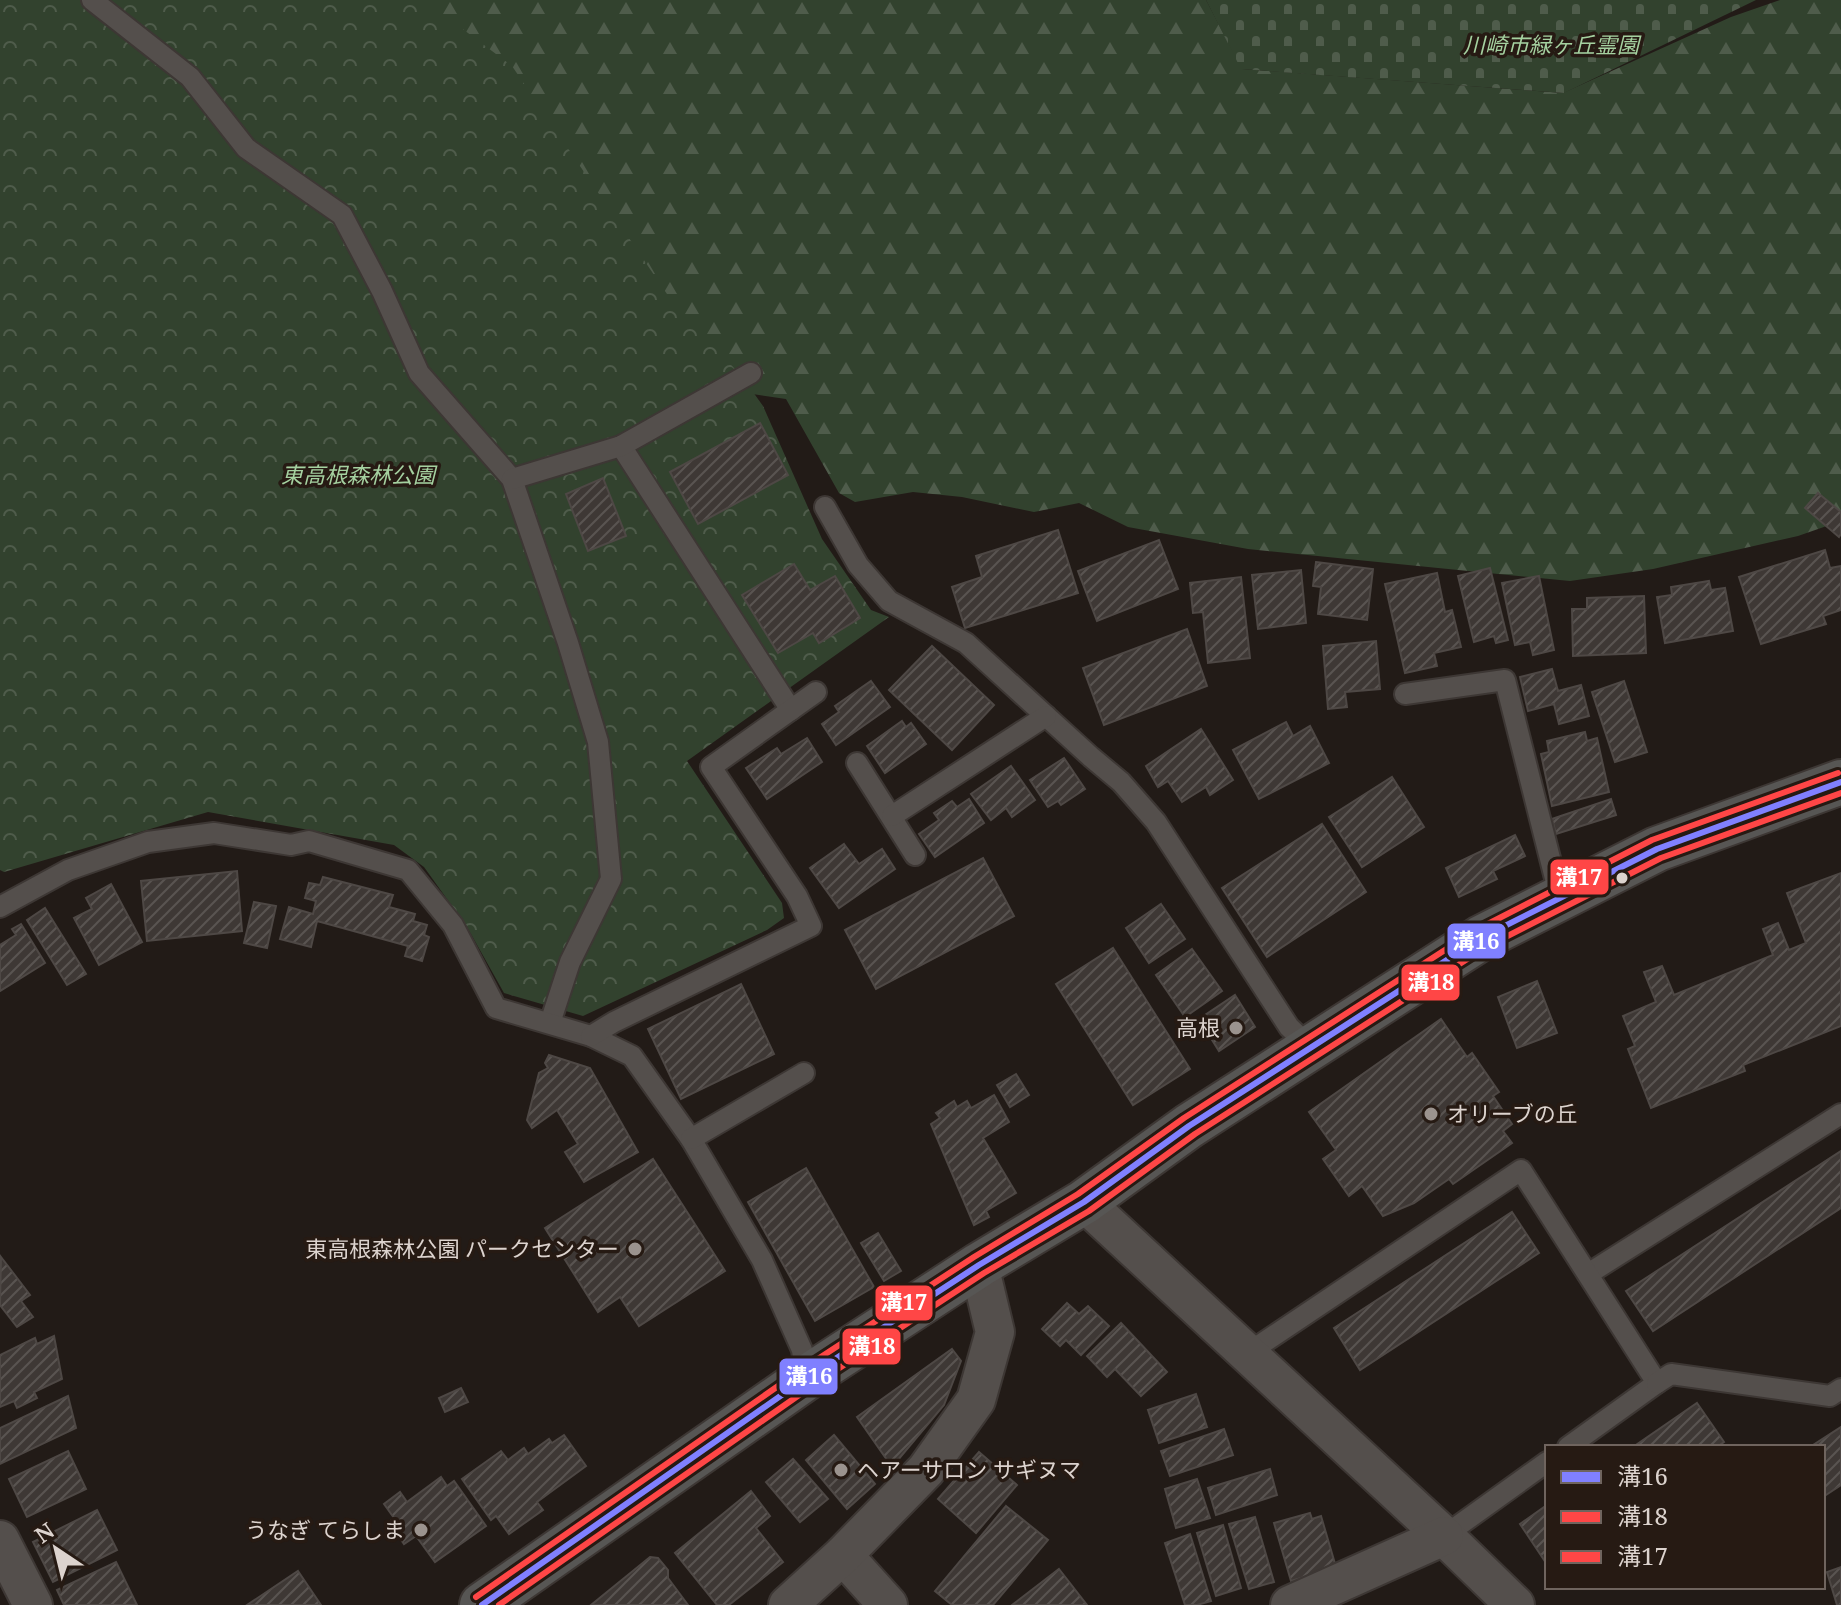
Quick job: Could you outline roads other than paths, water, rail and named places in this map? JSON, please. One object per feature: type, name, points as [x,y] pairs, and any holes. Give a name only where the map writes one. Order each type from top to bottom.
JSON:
[{"type":"street","points":[[482,1605],[806,1378],[979,1265],[1084,1202],[1189,1126],[1481,938],[1657,849],[1841,782]]},
{"type":"street","points":[[1084,1202],[1515,1605]]},
{"type":"street","points":[[788,1605],[843,1555],[926,1470],[976,1400],[995,1332],[979,1265]]},
{"type":"street","points":[[1290,1605],[1444,1536]]},
{"type":"street","points":[[843,1555],[888,1605]]},
{"type":"street","points":[[4,1558],[33,1605]]},
{"type":"lane","points":[[92,0],[190,77],[246,148],[342,215],[382,291],[419,373],[512,479],[598,742],[611,879],[570,962],[550,1023]]},
{"type":"lane","points":[[512,479],[621,446],[751,373]]},
{"type":"lane","points":[[621,446],[791,710]]},
{"type":"lane","points":[[825,507],[858,565],[889,601],[966,643],[1121,782],[1156,822],[1289,1027],[1310,1047]]},
{"type":"lane","points":[[1405,694],[1505,680],[1560,898]]},
{"type":"lane","points":[[591,1036],[811,926],[797,896],[711,767],[816,692]]},
{"type":"lane","points":[[892,816],[1046,716]]},
{"type":"lane","points":[[857,763],[915,855]]},
{"type":"lane","points":[[0,907],[68,870],[148,842],[214,833],[291,845],[309,841],[408,870],[453,925],[496,1008],[591,1036],[632,1056],[691,1139],[762,1260],[802,1350],[806,1378]]},
{"type":"lane","points":[[691,1139],[804,1073]]},
{"type":"lane","points":[[1588,1274],[1841,1114]]},
{"type":"lane","points":[[1248,1353],[1521,1170],[1657,1383]]},
{"type":"lane","points":[[1571,1445],[1671,1374],[1830,1396],[1841,1389]]},
{"type":"lane","points":[[1444,1536],[1545,1463]]},
{"type":"place","name":"高根","points":[[1236,1028]]},
{"type":"place","name":"オリーブの丘","points":[[1431,1114]]},
{"type":"place","name":"東高根森林公園 パークセンター","points":[[635,1249]]},
{"type":"place","name":"ヘアーサロン サギヌマ","points":[[841,1470]]},
{"type":"place","name":"うなぎ てらしま","points":[[421,1530]]},
{"type":"park label","name":"川崎市緑ヶ丘霊園","points":[[1551,45]]},
{"type":"park label","name":"東高根森林公園","points":[[358,475]]}]
